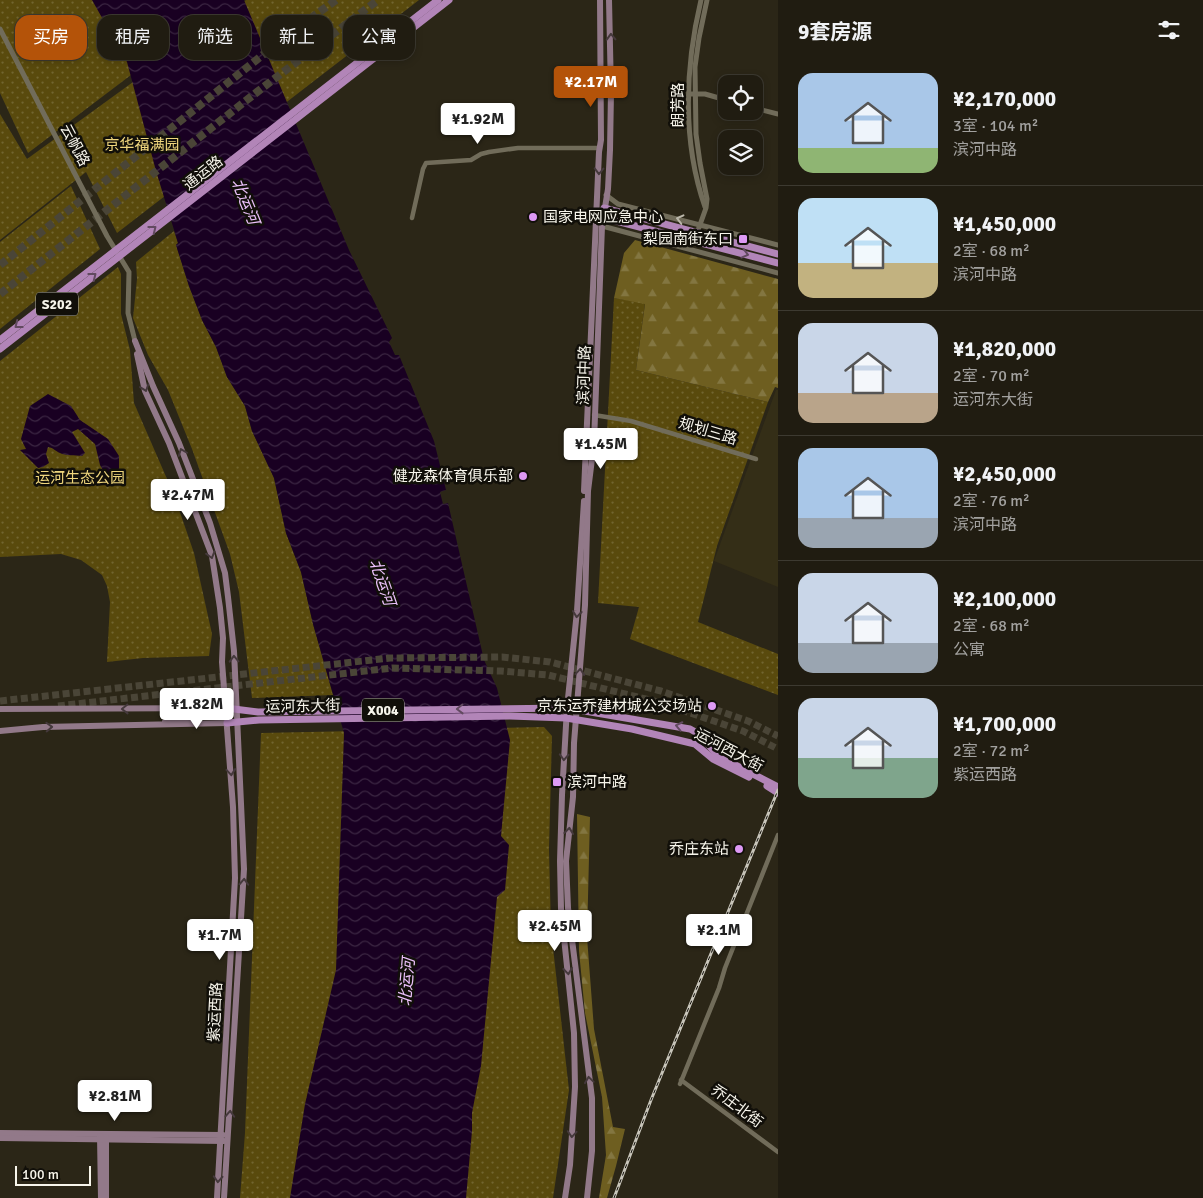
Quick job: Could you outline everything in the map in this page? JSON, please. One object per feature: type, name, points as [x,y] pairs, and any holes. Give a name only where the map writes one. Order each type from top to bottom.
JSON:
[{"type":"main road","name":"S202","points":[[307,106],[438,0]]},
{"type":"main road","name":"S202","points":[[307,106],[449,0]]},
{"type":"main road","name":"滨河中路","points":[[565,1198],[575,1087],[574,1033],[561,909],[560,862],[566,718],[580,568],[601,207],[600,0]]},
{"type":"main road","name":"滨河中路","points":[[601,207],[606,195],[611,92],[609,0]]},
{"type":"main road","name":"通运路","points":[[113,256],[307,106]]},
{"type":"main road","points":[[601,207],[778,254]]},
{"type":"main road","name":"滨河中路","points":[[587,1198],[592,1151],[592,1098],[568,908],[566,861],[573,797],[576,710],[585,605],[588,491],[594,443],[602,226],[600,216]]},
{"type":"main road","points":[[600,216],[778,263]]},
{"type":"main road","name":"S202","points":[[0,340],[113,256]]},
{"type":"main road","name":"S202","points":[[0,349],[113,256]]},
{"type":"main road","name":"紫运西路","points":[[135,341],[145,391],[169,443],[212,556],[220,608],[233,807],[235,878],[217,1198]]},
{"type":"main road","name":"紫运西路","points":[[135,341],[210,523],[218,549],[228,597],[234,651],[244,868],[224,1198]]},
{"type":"main road","points":[[157,724],[173,720],[197,719],[200,714],[196,708]]},
{"type":"main road","name":"运河东大街","points":[[0,709],[236,708],[258,712],[509,712],[566,718],[576,721]]},
{"type":"main road","name":"运河西大街","points":[[567,708],[690,729],[699,734],[718,756],[778,787]]},
{"type":"main road","name":"运河东大街","points":[[0,731],[43,727],[227,723],[259,720],[509,712],[567,708]]},
{"type":"main road","name":"运河西大街","points":[[576,721],[632,730],[695,744],[714,759],[778,792]]},
{"type":"main road","points":[[0,1133],[229,1138]]},
{"type":"main road","points":[[0,1138],[103,1136]]},
{"type":"main road","points":[[101,1198],[103,1136]]},
{"type":"main road","points":[[103,1136],[106,1198]]},
{"type":"street","name":"朗芳路","points":[[697,233],[706,208],[699,189],[689,121],[693,37],[701,0]]},
{"type":"street","name":"朗芳路","points":[[691,94],[699,38],[707,0]]},
{"type":"street","name":"云帆路","points":[[0,29],[107,236],[128,272],[128,312],[135,341]]},
{"type":"street","points":[[691,94],[705,94],[718,98]]},
{"type":"street","points":[[763,110],[778,114]]},
{"type":"street","points":[[412,218],[423,168],[426,163],[471,160],[484,153],[518,148],[600,148]]},
{"type":"street","points":[[606,195],[618,204],[778,245]]},
{"type":"street","points":[[602,226],[778,273]]},
{"type":"street","name":"规划三路","points":[[594,415],[631,421],[756,459]]},
{"type":"street","name":"乔庄北街","points":[[778,835],[725,968],[720,988],[681,1082],[778,1152]]},
{"type":"shaded area","points":[[776,390],[778,390],[778,587],[714,561]]},
{"type":"green space","points":[[0,0],[230,0],[210,15],[179,15],[179,39],[169,46],[169,15],[97,15],[97,60],[151,60],[28,153],[0,93]]},
{"type":"green space","name":"京华福满园","points":[[246,0],[419,0],[400,15],[343,15],[343,59],[117,233],[86,172],[0,240],[0,114],[27,159],[163,60],[169,60],[169,56],[179,49],[179,60],[251,60],[251,15],[225,15]]},
{"type":"green space","points":[[71,186],[100,249],[0,329],[0,242]]},
{"type":"green space","points":[[174,231],[178,243],[176,245],[202,320],[216,347],[227,377],[245,406],[252,431],[274,478],[286,533],[301,572],[333,695],[252,698],[239,592],[230,554],[192,449],[168,390],[148,355],[133,318],[137,279],[136,262]]},
{"type":"green space","points":[[635,240],[778,279],[778,388],[775,387],[768,402],[636,370],[645,304],[614,298],[624,253]]},
{"type":"green space","name":"运河生态公园","points":[[118,267],[121,274],[121,314],[130,350],[134,403],[174,495],[194,553],[212,634],[209,656],[143,658],[107,662],[110,602],[107,586],[102,575],[81,560],[61,554],[0,557],[0,361]]},
{"type":"green space","points":[[614,298],[645,303],[636,370],[768,402],[717,546],[698,622],[778,654],[778,695],[630,639],[639,607],[598,603]]},
{"type":"green space","points":[[544,727],[552,736],[549,849],[551,930],[569,1090],[553,1198],[240,1198],[245,1133],[261,733]]},
{"type":"green space","points":[[577,814],[590,817],[587,937],[594,1029],[613,1127],[625,1129],[607,1198],[599,1198],[606,1155],[602,1097],[585,1013],[579,951]]},
{"type":"water","name":"北运河","points":[[92,0],[244,0],[250,15],[179,15],[179,60],[251,60],[251,17],[261,40],[261,60],[269,60],[349,250],[392,338],[389,342],[395,355],[399,355],[434,441],[446,490],[440,492],[443,504],[448,503],[484,660],[497,688],[510,740],[501,836],[509,845],[505,890],[497,897],[481,1066],[472,1113],[466,1198],[290,1198],[305,1104],[336,970],[344,733],[313,624],[301,572],[286,533],[274,478],[252,431],[245,406],[227,377],[189,286],[126,60],[169,60],[169,15],[100,15]]},
{"type":"water","points":[[48,394],[71,406],[80,420],[108,439],[119,456],[119,472],[113,477],[106,476],[100,465],[95,444],[78,429],[72,432],[85,453],[82,456],[62,454],[48,447],[46,454],[49,463],[38,468],[20,450],[26,449],[21,439],[30,406]]},
{"type":"tunnel","points":[[0,265],[289,34],[336,0]]},
{"type":"tunnel","points":[[0,294],[257,92],[378,0]]},
{"type":"tunnel","points":[[0,701],[390,658],[502,657],[550,662],[661,691],[748,721],[778,736]]},
{"type":"tunnel","points":[[58,706],[392,668],[501,671],[548,675],[658,702],[743,731],[778,749]]},
{"type":"railway","points":[[614,1198],[651,1100],[778,790]]},
{"type":"place","name":"国家电网应急中心","points":[[533,217]]},
{"type":"place","name":"梨园南街东口","points":[[743,239]]},
{"type":"place","name":"健龙森体育俱乐部","points":[[523,476]]},
{"type":"place","name":"京东运乔建材城公交场站","points":[[712,706]]},
{"type":"place","name":"滨河中路","points":[[557,782]]},
{"type":"place","name":"乔庄东站","points":[[739,849]]}]
